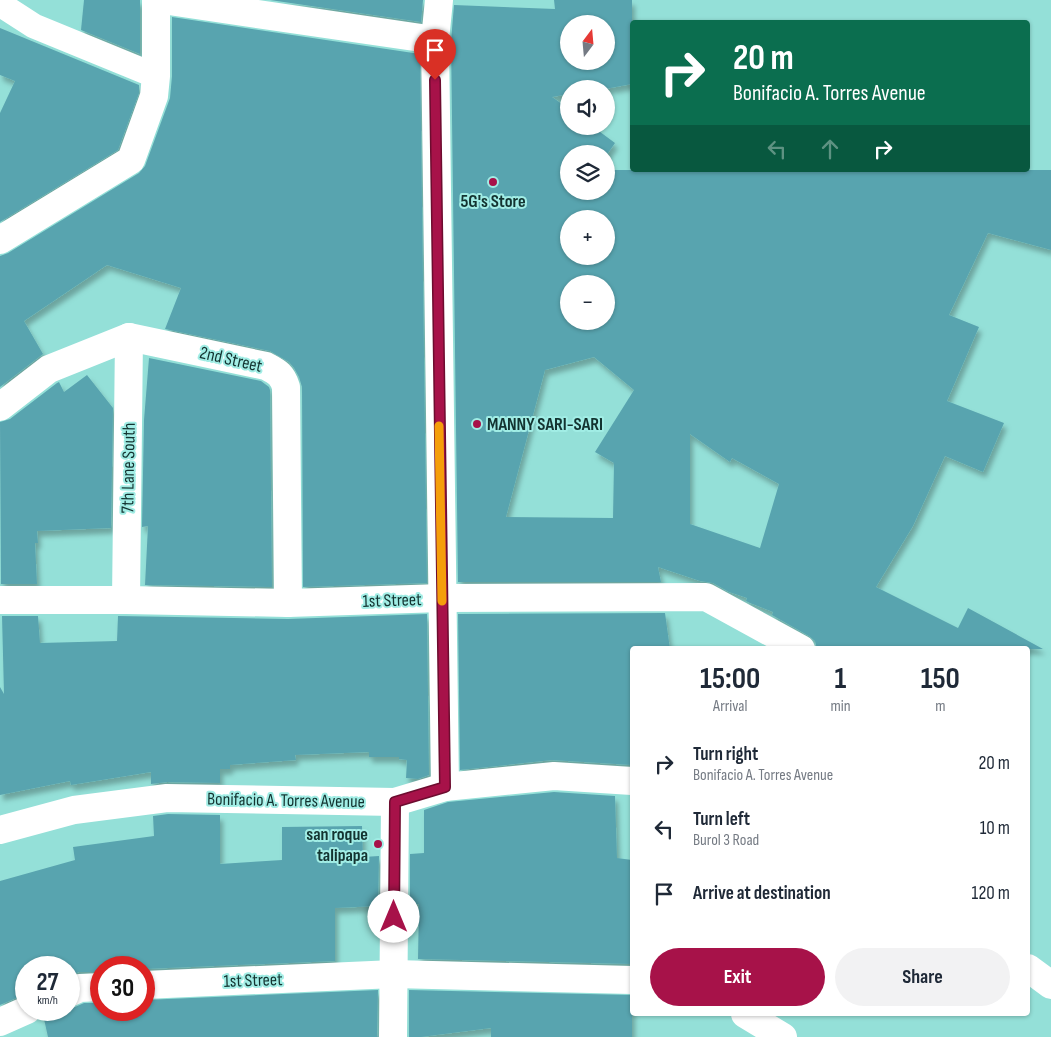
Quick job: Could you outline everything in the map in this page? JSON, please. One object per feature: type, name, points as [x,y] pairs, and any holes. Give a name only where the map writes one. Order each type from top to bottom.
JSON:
[{"type":"street","points":[[5,230],[132,160],[154,96],[156,76],[156,0]]},
{"type":"street","points":[[162,0],[435,40]]},
{"type":"street","points":[[439,0],[435,40],[445,787]]},
{"type":"street","points":[[0,4],[34,26],[156,76]]},
{"type":"street","points":[[0,407],[49,369],[129,337]]},
{"type":"street","name":"7th Lane South","points":[[126,600],[129,337]]},
{"type":"street","name":"2nd Street","points":[[129,337],[266,366],[283,377],[286,387],[288,603]]},
{"type":"street","name":"1st Street","points":[[0,600],[288,603],[442,598],[706,597],[796,646]]},
{"type":"street","name":"Bonifacio A. Torres Avenue","points":[[0,830],[74,810],[166,798],[395,802],[445,787],[554,776],[630,781]]},
{"type":"street","points":[[393,1037],[395,802]]},
{"type":"street","points":[[1030,969],[1051,985]]},
{"type":"street","name":"1st Street","points":[[155,985],[394,974],[630,980]]},
{"type":"street","points":[[0,1022],[15,1016]]},
{"type":"street","points":[[748,1016],[783,1037]]},
{"type":"building","points":[[84,0],[140,0],[140,54],[81,30]]},
{"type":"building","points":[[270,0],[423,0],[421,22]]},
{"type":"building","points":[[554,0],[632,0],[632,20],[630,20],[630,84],[615,87],[615,80],[560,80],[560,96],[552,97],[560,103],[560,135],[604,135],[615,143],[614,145],[560,145],[560,200],[615,200],[615,170],[630,170],[630,172],[1030,172],[1030,170],[1051,170],[1051,250],[988,233],[949,315],[979,327],[947,401],[1004,423],[983,472],[945,456],[913,526],[876,587],[958,628],[968,608],[1043,649],[1030,649],[1030,646],[816,646],[815,641],[809,636],[772,615],[773,612],[746,601],[747,598],[729,592],[713,583],[700,581],[658,567],[661,582],[458,582],[451,41],[454,5],[555,9]],"holes":[[[594,357],[634,390],[595,452],[614,463],[613,518],[506,517],[545,370]],[[690,434],[730,462],[732,458],[779,484],[760,548],[690,524]]]},
{"type":"building","points":[[172,17],[420,54],[427,583],[303,587],[302,387],[299,377],[289,362],[270,351],[165,329],[181,288],[107,265],[24,321],[43,354],[0,387],[0,256],[8,253],[139,173],[145,166],[170,98]]},
{"type":"building","points":[[0,28],[139,85],[139,93],[118,150],[0,222],[0,113],[15,81],[0,75]]},
{"type":"building","points":[[149,358],[261,381],[269,387],[272,587],[145,585],[148,526],[142,527],[144,420]]},
{"type":"building","points":[[87,375],[113,408],[111,528],[37,531],[38,543],[35,543],[37,584],[1,584],[0,422],[10,419],[57,383],[59,382],[64,392]]},
{"type":"building","points":[[665,613],[670,646],[630,646],[630,765],[552,760],[460,770],[458,614]]},
{"type":"building","points":[[427,614],[429,775],[418,779],[406,778],[407,760],[399,759],[399,757],[369,757],[369,752],[295,755],[296,760],[230,765],[230,769],[220,769],[220,783],[167,782],[151,784],[151,772],[71,785],[70,781],[0,795],[0,687],[4,694],[2,616],[38,616],[40,643],[117,641],[118,616],[288,619]]},
{"type":"building","points":[[554,792],[615,796],[617,858],[630,860],[630,964],[418,959],[419,904],[410,905],[410,854],[424,853],[424,810],[448,802]]},
{"type":"building","points":[[168,814],[220,815],[220,864],[282,860],[282,827],[362,826],[363,857],[379,856],[378,906],[335,908],[335,961],[155,969],[155,956],[90,956],[90,972],[80,972],[80,956],[15,956],[15,999],[0,1005],[0,881],[75,860],[73,847],[154,836],[153,816]]},
{"type":"building","points":[[378,990],[377,1037],[48,1037],[44,1021],[80,1021],[80,1005],[84,1003],[90,1003],[90,1021],[155,1021],[155,1000]]},
{"type":"building","points":[[409,990],[630,995],[632,1037],[491,1037],[491,1028],[409,1037]]},
{"type":"slow traffic","points":[[439,426],[442,601]]},
{"type":"place","name":"5G's Store","points":[[493,182]]},
{"type":"place","name":"MANNY SARI-SARI","points":[[477,424]]},
{"type":"place","name":"san roque talipapa","points":[[378,844]]},
{"type":"route","points":[[394,917],[395,802],[445,787],[435,80]]}]
